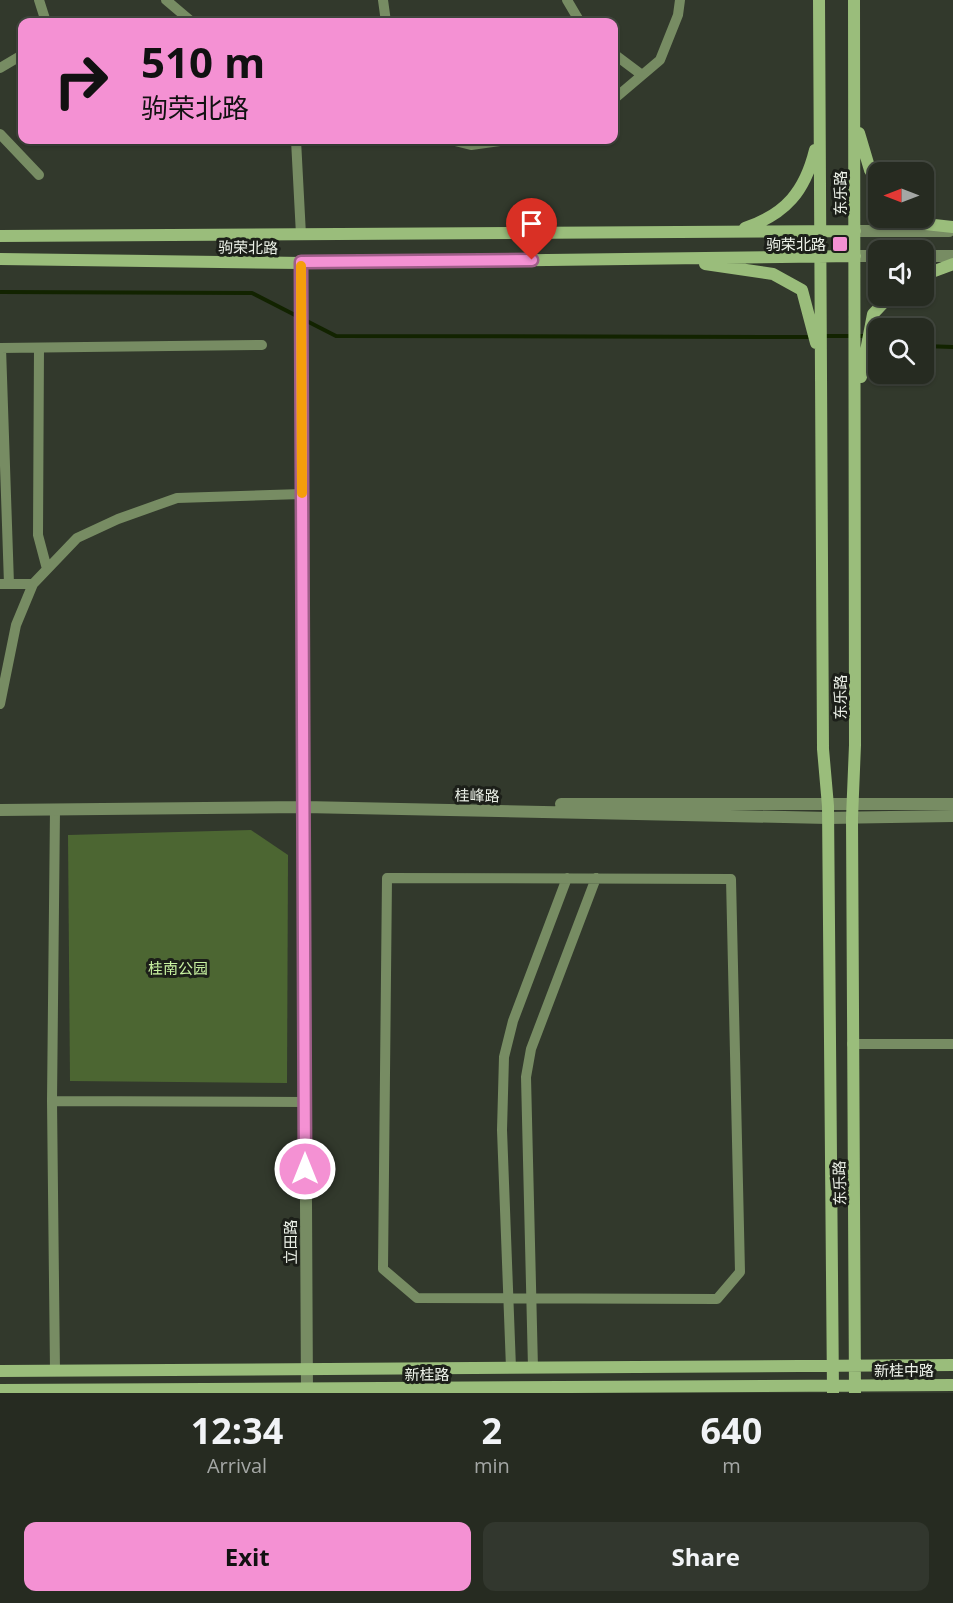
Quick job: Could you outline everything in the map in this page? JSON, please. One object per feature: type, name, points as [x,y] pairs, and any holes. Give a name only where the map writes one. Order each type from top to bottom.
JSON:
[{"type":"main road","name":"东乐路","points":[[819,0],[820,256],[817,328],[821,361],[823,748],[828,812],[833,1389]]},
{"type":"main road","name":"东乐路","points":[[854,0],[855,328],[861,344],[855,418],[855,746],[852,818],[855,1389]]},
{"type":"main road","points":[[855,117],[868,163]]},
{"type":"main road","points":[[735,232],[771,219],[790,200],[808,177],[820,128]]},
{"type":"main road","points":[[934,226],[953,229]]},
{"type":"main road","points":[[0,236],[855,231]]},
{"type":"main road","name":"驹荣北路","points":[[0,259],[301,262],[855,256]]},
{"type":"main road","points":[[672,258],[772,274],[802,290],[817,328]]},
{"type":"main road","points":[[934,271],[953,264]]},
{"type":"main road","points":[[861,344],[871,328],[873,314],[881,306]]},
{"type":"main road","name":"新桂中路","points":[[0,1371],[953,1365]]},
{"type":"main road","name":"新桂中路","points":[[855,1389],[953,1385]]},
{"type":"main road","name":"新桂路","points":[[0,1390],[855,1389]]},
{"type":"street","points":[[39,0],[45,18]]},
{"type":"street","points":[[166,0],[187,18]]},
{"type":"street","points":[[383,0],[385,18]]},
{"type":"street","points":[[567,0],[578,18]]},
{"type":"street","points":[[618,96],[660,60],[678,15],[680,0]]},
{"type":"street","points":[[618,57],[642,75]]},
{"type":"street","points":[[0,68],[18,58]]},
{"type":"street","points":[[0,134],[39,176]]},
{"type":"street","points":[[296,144],[301,235]]},
{"type":"street","points":[[0,148],[12,146]]},
{"type":"street","points":[[855,231],[953,229]]},
{"type":"street","points":[[855,256],[868,256]]},
{"type":"street","points":[[934,256],[953,256]]},
{"type":"street","name":"立田路","points":[[301,262],[305,1370],[307,1391]]},
{"type":"street","points":[[33,584],[5,584],[1,348],[262,345]]},
{"type":"street","points":[[39,348],[38,535],[47,570]]},
{"type":"street","points":[[0,704],[16,625],[33,584],[77,538],[118,519],[177,498],[302,494]]},
{"type":"street","points":[[0,804],[304,805]]},
{"type":"street","points":[[828,812],[853,805],[953,804]]},
{"type":"street","name":"桂峰路","points":[[0,810],[304,805],[828,812],[852,818],[953,816]]},
{"type":"street","points":[[55,810],[52,1101],[55,1371]]},
{"type":"street","points":[[387,878],[567,879],[731,879],[740,1272],[717,1299],[509,1301],[417,1298],[383,1269],[387,878]]},
{"type":"street","points":[[511,1368],[502,1130],[504,1057],[513,1021],[567,879]]},
{"type":"street","points":[[533,1368],[526,1077],[531,1049],[596,879]]},
{"type":"street","points":[[852,1044],[953,1044]]},
{"type":"street","points":[[52,1101],[305,1102]]},
{"type":"green space","name":"桂南公园","points":[[251,830],[288,855],[287,1083],[70,1081],[68,835]]},
{"type":"waterway","points":[[0,292],[252,293],[336,336],[811,337]]},
{"type":"waterway","points":[[824,336],[868,336]]},
{"type":"waterway","points":[[934,346],[953,347]]},
{"type":"slow traffic","points":[[301,266],[302,493]]},
{"type":"place","name":"驹荣北路","points":[[840,244]]},
{"type":"route","points":[[305,1169],[301,262],[532,260]]}]
